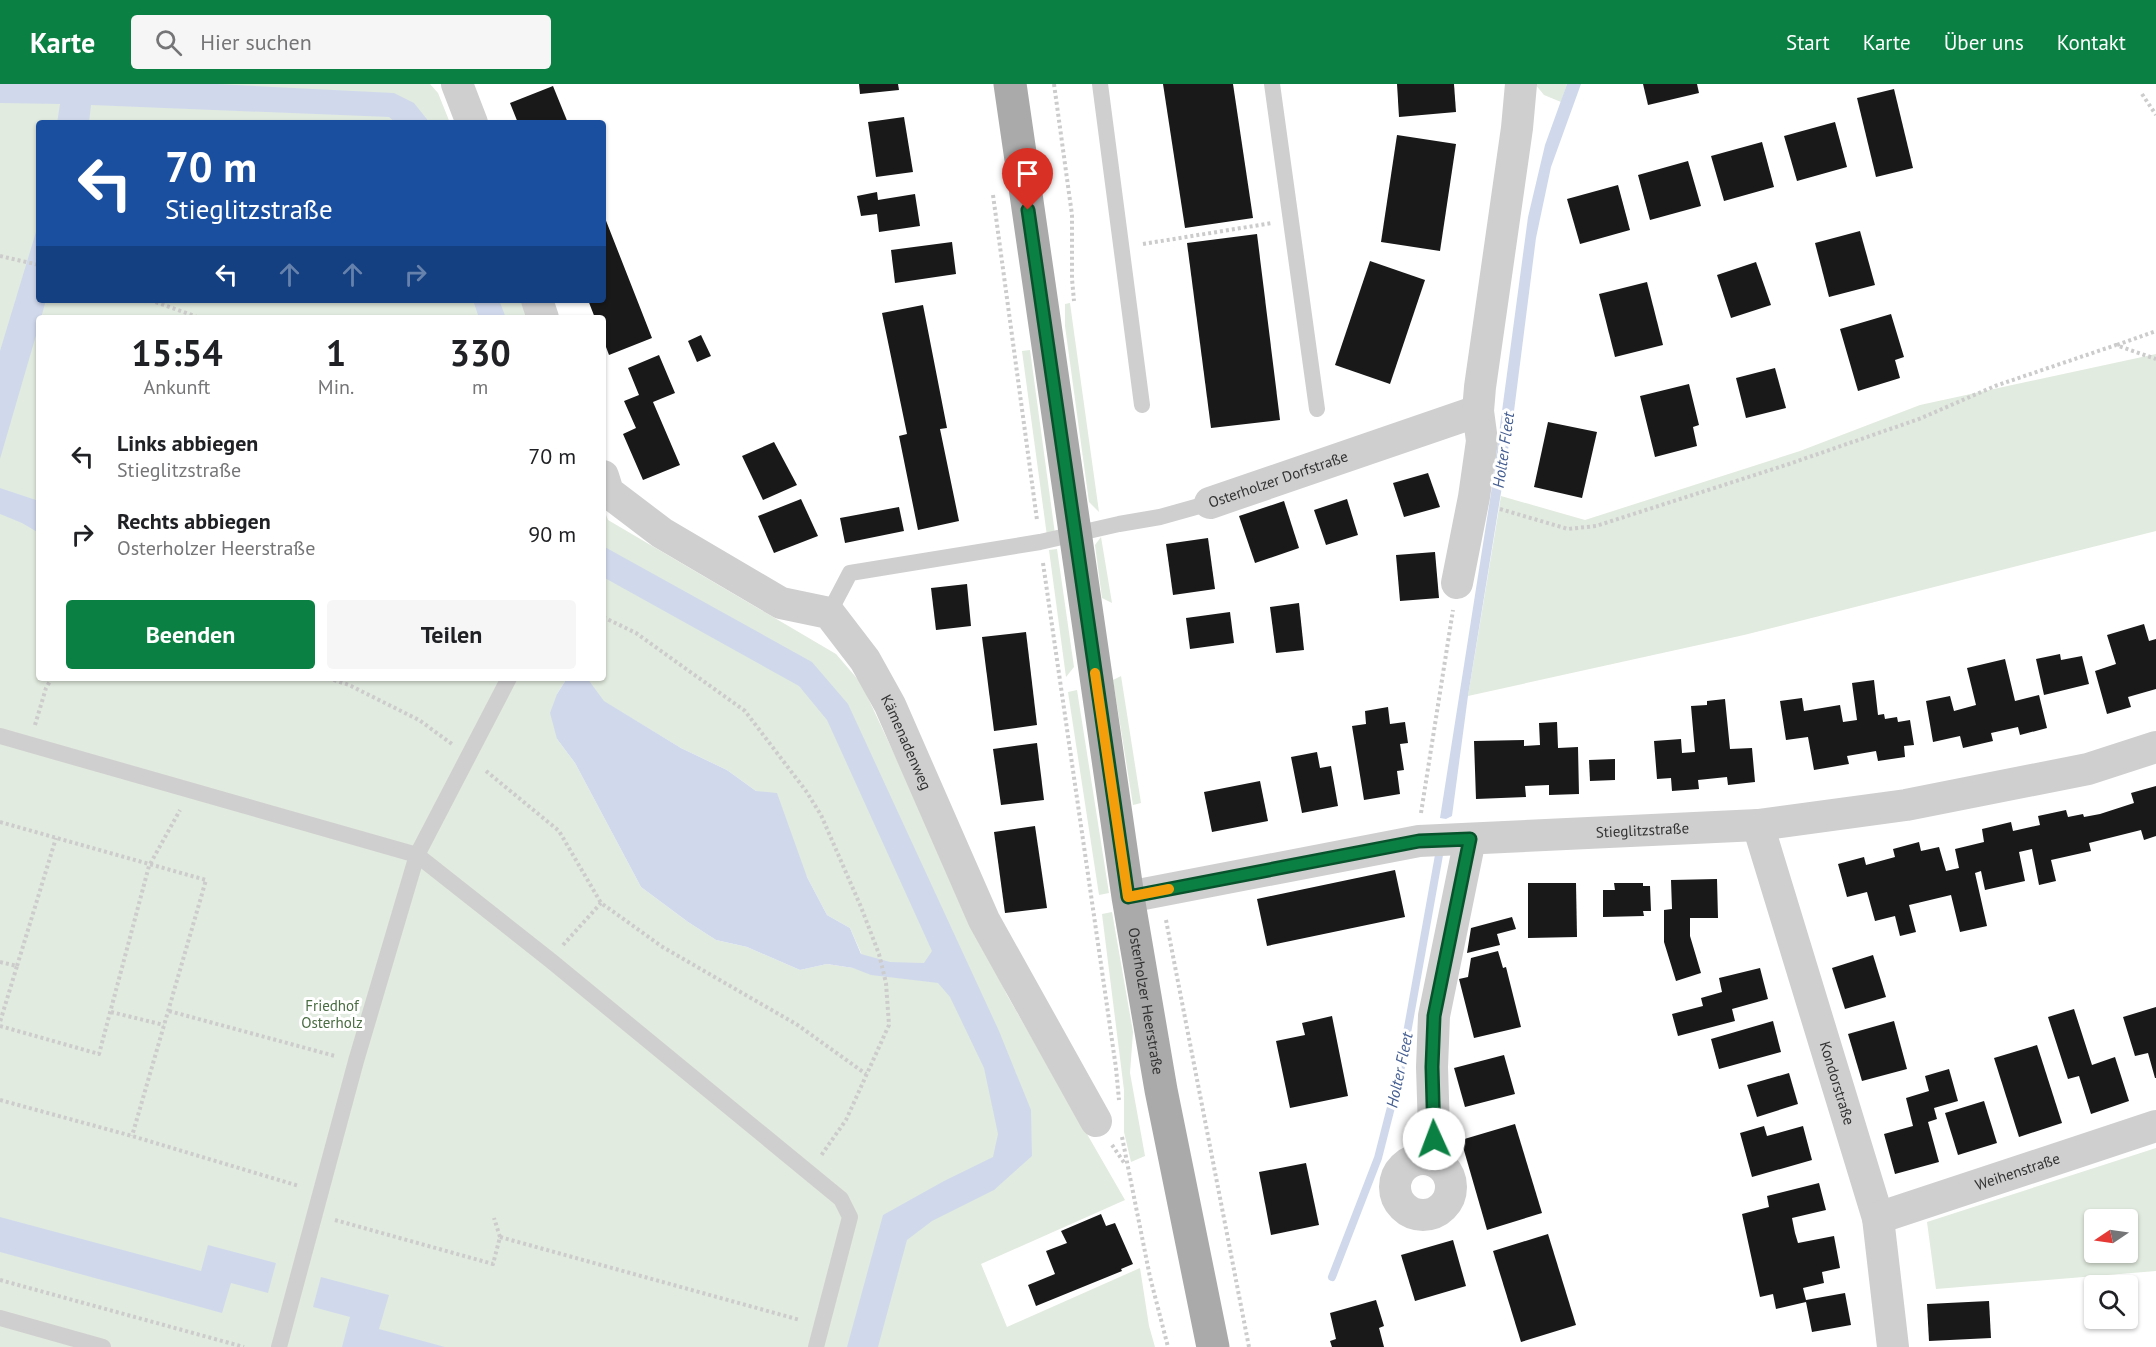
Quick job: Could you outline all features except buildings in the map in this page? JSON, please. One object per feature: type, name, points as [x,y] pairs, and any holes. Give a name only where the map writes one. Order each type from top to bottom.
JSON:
[{"type":"main road","name":"Osterholzer Heerstraße","points":[[1010,84],[1128,897],[1161,1090],[1213,1347]]},
{"type":"street","points":[[457,84],[471,120]]},
{"type":"street","points":[[1457,583],[1474,497],[1482,441],[1478,411],[1521,84]]},
{"type":"street","name":"Osterholzer Dorfstraße","points":[[1210,503],[1478,411]]},
{"type":"street","points":[[606,486],[608,492],[662,533],[781,603],[829,613]]},
{"type":"street","name":"Kämenadenweg","points":[[829,613],[865,660],[890,705],[984,920],[1096,1121]]},
{"type":"street","name":"Stieglitzstraße","points":[[1128,897],[1419,841],[1758,825],[1906,805],[2088,769],[2156,747]]},
{"type":"street","name":"Kondorstraße","points":[[1758,825],[1878,1218],[1893,1347]]},
{"type":"street","points":[[1435,1161],[1432,1067],[1434,1016],[1470,839]]},
{"type":"street","name":"Weihenstraße","points":[[1878,1218],[2156,1125]]},
{"type":"lane","points":[[1100,84],[1142,405]]},
{"type":"lane","points":[[1272,84],[1317,409]]},
{"type":"lane","name":"Osterholzer Dorfstraße","points":[[829,613],[850,573],[1040,542],[1160,517],[1210,503]]},
{"type":"lane","points":[[279,1347],[356,1061],[417,855],[507,681]]},
{"type":"lane","points":[[0,736],[417,855],[550,960],[842,1199],[850,1217],[816,1347]]},
{"type":"lane","points":[[0,1318],[103,1347]]},
{"type":"path","points":[[1054,84],[1072,215],[1072,279],[1076,312]]},
{"type":"path","points":[[2142,94],[2156,115]]},
{"type":"path","points":[[992,190],[1092,902]]},
{"type":"path","points":[[1121,248],[1291,220]]},
{"type":"path","points":[[0,256],[36,264]]},
{"type":"path","points":[[158,303],[192,315]]},
{"type":"path","points":[[1507,513],[1568,529],[1596,526],[1908,423],[1995,386],[2156,331]]},
{"type":"path","points":[[2116,345],[2156,358]]},
{"type":"path","points":[[1419,841],[1420,817],[1457,583]]},
{"type":"path","points":[[606,618],[636,633],[745,711],[806,791],[821,815],[879,954],[886,983],[889,1024],[846,1120],[810,1172]]},
{"type":"path","points":[[30,744],[46,688],[50,681]]},
{"type":"path","points":[[336,681],[419,720],[469,757],[559,831],[601,903],[661,946],[796,1024],[866,1074]]},
{"type":"path","points":[[56,838],[0,1024],[99,1054],[150,866],[178,815]]},
{"type":"path","points":[[0,822],[150,866],[207,880],[132,1136]]},
{"type":"path","points":[[1160,891],[1249,1347]]},
{"type":"path","points":[[550,960],[601,903]]},
{"type":"path","points":[[0,962],[17,966]]},
{"type":"path","points":[[169,1011],[356,1061]]},
{"type":"path","points":[[111,1012],[164,1025]]},
{"type":"path","points":[[0,1100],[132,1136],[320,1192]]},
{"type":"path","points":[[341,1221],[493,1264],[500,1237],[494,1218]]},
{"type":"path","points":[[500,1237],[821,1326]]},
{"type":"path","points":[[0,1280],[244,1347]]},
{"type":"green space","name":"Friedhof Osterholz","points":[[0,84],[430,84],[438,93],[449,120],[36,120],[36,303],[522,303],[527,315],[36,315],[36,681],[565,681],[557,694],[557,739],[575,763],[641,887],[716,940],[747,947],[800,970],[827,964],[853,968],[861,953],[850,928],[827,915],[756,791],[727,770],[681,748],[603,701],[587,681],[606,681],[606,515],[608,520],[836,654],[861,683],[1007,995],[1125,1200],[981,1264],[1007,1327],[1140,1268],[1149,1326],[1155,1347],[0,1347]]},
{"type":"green space","points":[[1535,84],[1567,84],[1561,102],[1544,95]]},
{"type":"green space","points":[[1070,303],[1099,512],[1089,502],[1065,326],[1065,304]]},
{"type":"green space","points":[[1030,350],[1055,534],[1047,536],[1022,351]]},
{"type":"green space","points":[[2156,354],[2156,531],[1744,635],[1468,696],[1501,496],[1585,520],[1800,451],[1920,405]]},
{"type":"green space","points":[[1101,537],[1112,603],[1102,598],[1095,545]]},
{"type":"green space","points":[[1057,549],[1074,667],[1066,677],[1049,550]]},
{"type":"green space","points":[[1121,676],[1141,803],[1133,805],[1113,680]]},
{"type":"green space","points":[[1077,690],[1109,893],[1099,895],[1068,692]]},
{"type":"green space","points":[[1112,912],[1133,1032],[1130,1073],[1145,1156],[1131,1162],[1124,1132],[1124,1090],[1102,914]]},
{"type":"green space","points":[[2156,1148],[2156,1271],[2084,1275],[2084,1277],[1936,1289],[1927,1222]]},
{"type":"water","points":[[0,84],[217,84],[394,93],[414,103],[428,120],[91,105],[89,120],[57,120],[60,104],[0,103]]},
{"type":"water","points":[[1567,84],[1581,84],[1551,167],[1536,238],[1513,419],[1468,696],[1452,816],[1446,819],[1440,818],[1491,493],[1528,217],[1545,145]]},
{"type":"water","points":[[36,232],[36,303],[45,303],[42,315],[36,315],[36,335],[0,459],[0,351]]},
{"type":"water","points":[[474,303],[500,303],[505,315],[478,315]]},
{"type":"water","points":[[0,488],[36,500],[36,531],[22,523],[0,514]]},
{"type":"water","points":[[606,548],[812,662],[848,704],[999,1031],[1031,1110],[1032,1156],[994,1190],[932,1221],[907,1240],[878,1347],[847,1347],[883,1215],[993,1157],[998,1134],[984,1068],[950,997],[938,983],[871,975],[853,968],[827,964],[800,970],[747,947],[716,940],[688,922],[641,887],[575,763],[557,739],[550,713],[565,681],[589,681],[604,701],[681,748],[727,770],[756,791],[777,793],[807,877],[827,915],[850,928],[861,954],[890,962],[924,963],[932,951],[827,720],[799,686],[606,579]]},
{"type":"water","points":[[0,1217],[201,1271],[208,1245],[276,1263],[268,1293],[231,1283],[222,1313],[0,1252]]},
{"type":"water","points":[[321,1277],[389,1295],[379,1329],[445,1347],[342,1347],[350,1317],[313,1307]]},
{"type":"waterway","name":"Holter Fleet","points":[[1332,1277],[1378,1158],[1400,1072],[1439,855]]},
{"type":"slow traffic","points":[[1095,673],[1128,897],[1169,889]]},
{"type":"route","points":[[1028,210],[1128,897],[1419,841],[1470,839],[1434,1016],[1432,1067],[1434,1139]]}]
